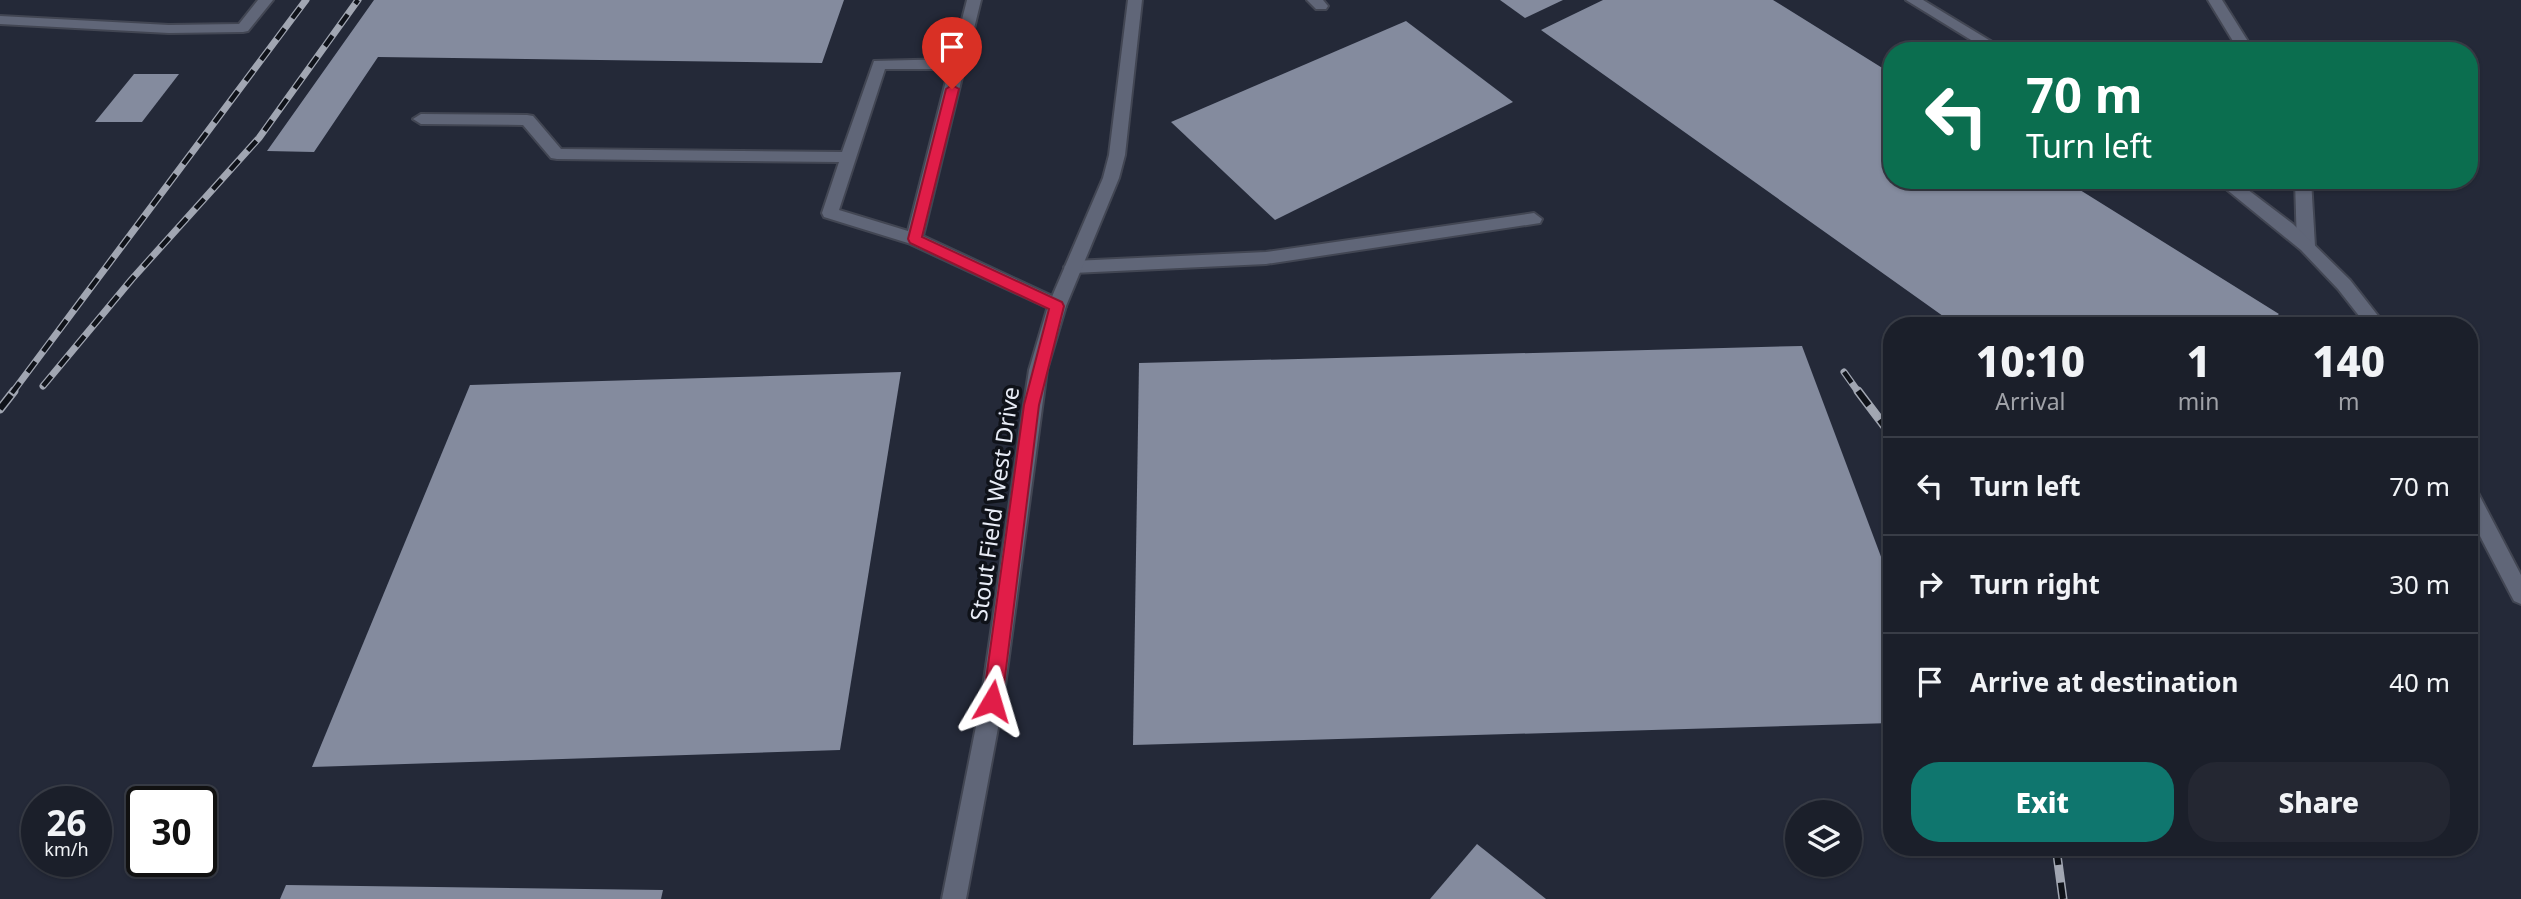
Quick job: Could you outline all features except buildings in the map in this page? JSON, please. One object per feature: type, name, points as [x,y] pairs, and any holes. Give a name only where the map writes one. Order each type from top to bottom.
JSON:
[{"type":"street","points":[[0,20],[169,29],[243,28],[266,0]]},
{"type":"street","points":[[915,239],[975,0]]},
{"type":"street","name":"Stout Field West Drive","points":[[954,899],[992,701],[1032,405],[1056,306],[1111,177],[1117,155],[1135,0]]},
{"type":"street","points":[[1913,0],[1985,42]]},
{"type":"street","points":[[2215,0],[2241,42]]},
{"type":"street","points":[[959,64],[879,64],[830,213],[915,239],[1056,306]]},
{"type":"street","points":[[421,119],[527,120],[557,154],[847,157]]},
{"type":"street","points":[[2234,189],[2306,246],[2350,290],[2370,317]]},
{"type":"street","points":[[2303,189],[2306,246]]},
{"type":"street","points":[[1073,267],[1266,258],[1534,219]]},
{"type":"street","points":[[2478,512],[2521,595]]},
{"type":"railway","points":[[12,393],[306,0]]},
{"type":"railway","points":[[43,386],[132,279],[259,138],[358,0]]},
{"type":"railway","points":[[1844,372],[1859,393]]},
{"type":"railway","points":[[0,409],[14,391]]},
{"type":"railway","points":[[1858,391],[1883,424]]},
{"type":"railway","points":[[2057,856],[2063,899]]},
{"type":"route","points":[[952,89],[915,239],[1056,306],[1038,370],[1032,405],[992,701]]}]
